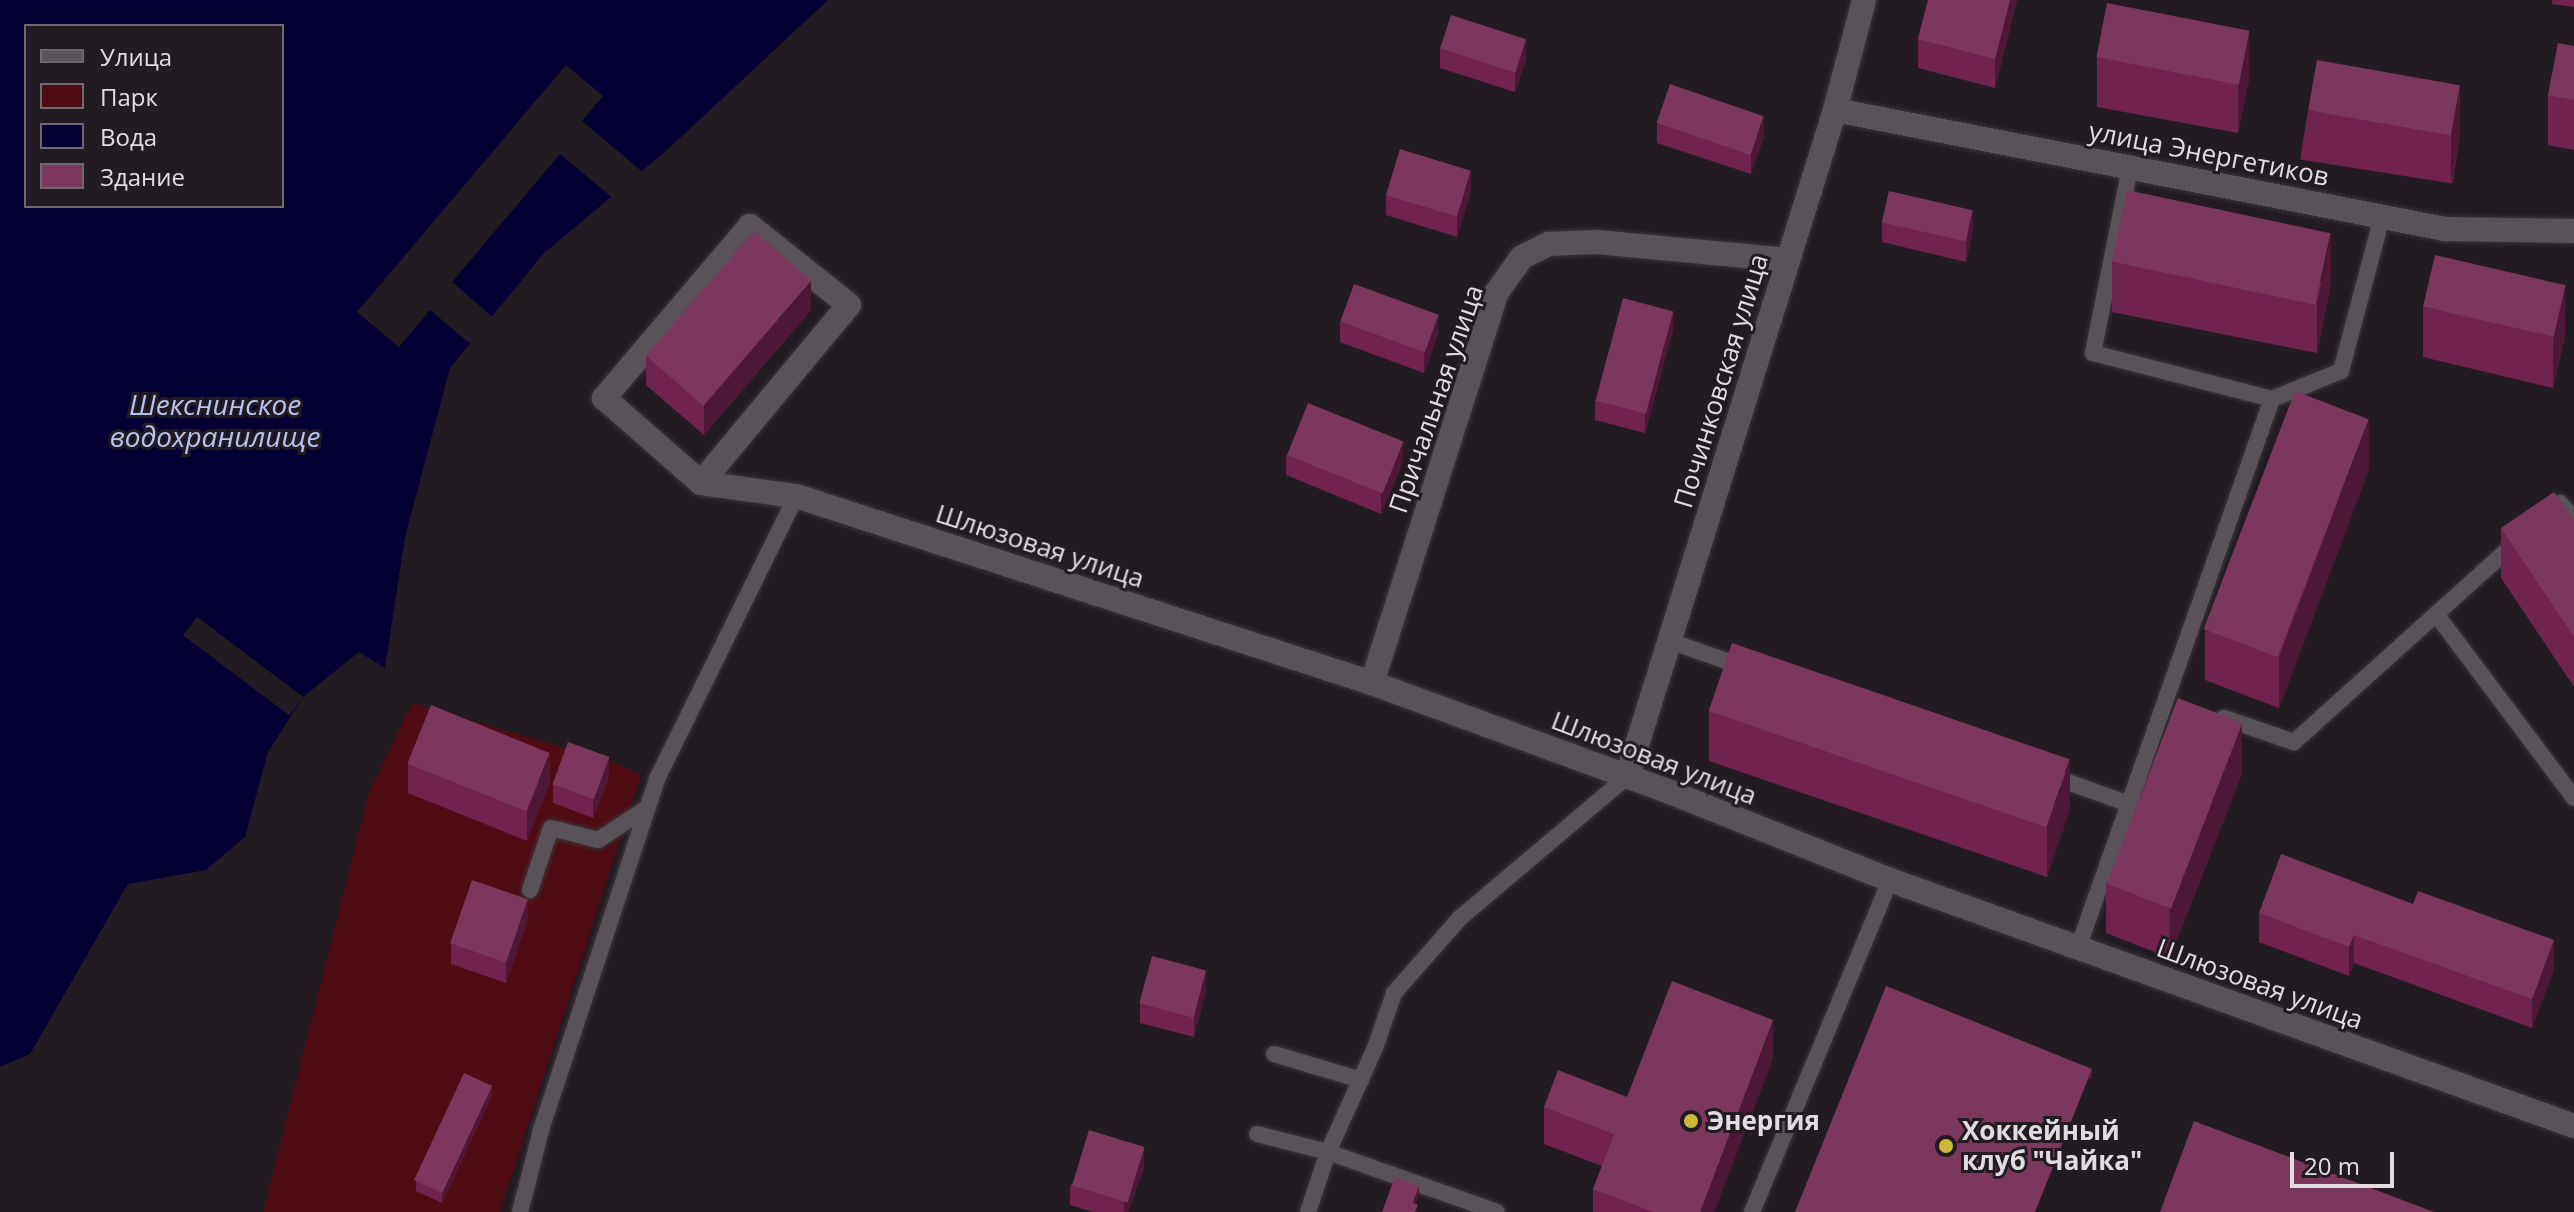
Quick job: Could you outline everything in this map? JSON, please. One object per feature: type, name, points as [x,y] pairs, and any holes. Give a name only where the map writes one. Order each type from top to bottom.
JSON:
[{"type":"street","name":"Починковская улица","points":[[1627,777],[1835,110],[1864,0]]},
{"type":"street","name":"улица Энергетиков","points":[[1835,110],[2445,229],[2574,231]]},
{"type":"street","points":[[750,226],[849,305],[701,483],[604,398],[750,226]]},
{"type":"street","name":"Причальная улица","points":[[1372,683],[1497,292],[1522,257],[1549,244],[1597,242],[1788,260]]},
{"type":"street","name":"Шлюзовая улица","points":[[701,483],[796,496],[1372,683],[1627,777],[1890,880],[2574,1126]]},
{"type":"lane","points":[[2130,168],[2093,353],[2272,399],[2341,371],[2382,217]]},
{"type":"lane","points":[[2078,948],[2129,804],[2173,701],[2272,399]]},
{"type":"lane","points":[[520,1212],[541,1130],[657,779],[796,496]]},
{"type":"lane","points":[[2209,713],[2294,742],[2560,503],[2574,519]]},
{"type":"lane","points":[[2436,614],[2574,798]]},
{"type":"lane","points":[[1669,641],[1758,672]]},
{"type":"lane","points":[[2040,772],[2129,804]]},
{"type":"lane","points":[[1308,1212],[1328,1152],[1361,1080],[1394,993],[1460,918],[1627,777]]},
{"type":"lane","points":[[530,890],[551,828],[598,840],[647,808]]},
{"type":"lane","points":[[1752,1212],[1890,880]]},
{"type":"lane","points":[[1274,1054],[1361,1080]]},
{"type":"lane","points":[[1257,1134],[1328,1152],[1497,1212]]},
{"type":"green space","points":[[412,703],[616,763],[641,775],[500,1212],[263,1212],[369,792]]},
{"type":"water","name":"Шекснинское водохранилище","points":[[0,0],[828,0],[667,150],[543,254],[450,368],[405,537],[385,668],[359,652],[303,697],[268,752],[245,837],[206,870],[128,884],[30,1054],[0,1067]]},
{"type":"pier","points":[[566,65],[603,96],[582,121],[645,174],[614,199],[560,154],[452,282],[495,319],[473,346],[430,310],[399,347],[357,312]]},
{"type":"pier","points":[[197,617],[303,697],[289,715],[183,635]]},
{"type":"building","points":[[1928,0],[2010,0],[1995,59],[1918,39]]},
{"type":"building","points":[[2107,3],[2249,31],[2239,85],[2097,57]]},
{"type":"building","points":[[1451,15],[1526,39],[1515,73],[1440,48]]},
{"type":"building","points":[[2558,43],[2574,46],[2574,100],[2548,95]]},
{"type":"building","points":[[2317,60],[2460,85],[2451,135],[2308,110]]},
{"type":"building","points":[[1670,84],[1764,116],[1750,155],[1657,123]]},
{"type":"building","points":[[1400,149],[1471,171],[1457,217],[1386,195]]},
{"type":"building","points":[[2127,190],[2330,233],[2315,305],[2112,261]]},
{"type":"building","points":[[1889,191],[1973,210],[1966,242],[1882,222]]},
{"type":"building","points":[[754,231],[811,281],[703,405],[646,356]]},
{"type":"building","points":[[2435,255],[2566,285],[2554,337],[2423,307]]},
{"type":"building","points":[[1354,284],[1439,315],[1425,352],[1340,322]]},
{"type":"building","points":[[1623,298],[1673,311],[1646,414],[1596,400]]},
{"type":"building","points":[[2295,391],[2369,419],[2277,657],[2204,629]]},
{"type":"building","points":[[1308,403],[1403,442],[1383,494],[1287,455]]},
{"type":"building","points":[[2554,492],[2574,521],[2574,637],[2501,528]]},
{"type":"building","points":[[1732,643],[2070,759],[2046,827],[1709,711]]},
{"type":"building","points":[[2178,698],[2242,723],[2171,909],[2107,884]]},
{"type":"building","points":[[431,705],[550,753],[526,811],[407,763]]},
{"type":"building","points":[[568,742],[609,757],[594,799],[553,784]]},
{"type":"building","points":[[2281,854],[2413,904],[2418,891],[2554,940],[2532,999],[2354,935],[2349,947],[2259,913]]},
{"type":"building","points":[[472,880],[528,899],[506,963],[450,943]]},
{"type":"building","points":[[1152,956],[1206,970],[1193,1018],[1139,1003]]},
{"type":"building","name":"Энергия","points":[[1672,981],[1773,1020],[1700,1212],[1653,1212],[1593,1189],[1614,1134],[1544,1107],[1558,1070],[1627,1097]]},
{"type":"building","name":"Хоккейный клуб \"Чайка\"","points":[[1886,986],[2092,1069],[2035,1212],[1795,1212]]},
{"type":"building","points":[[464,1073],[492,1086],[442,1193],[414,1180]]},
{"type":"building","points":[[2194,1121],[2434,1212],[2160,1212]]},
{"type":"building","points":[[1089,1130],[1144,1147],[1128,1202],[1072,1185]]},
{"type":"building","points":[[1395,1177],[1419,1186],[1413,1203],[1418,1205],[1415,1212],[1382,1212]]},
{"type":"place","name":"Энергия","points":[[1691,1121]]},
{"type":"place","name":"Хоккейный клуб \"Чайка\"","points":[[1946,1146]]}]
